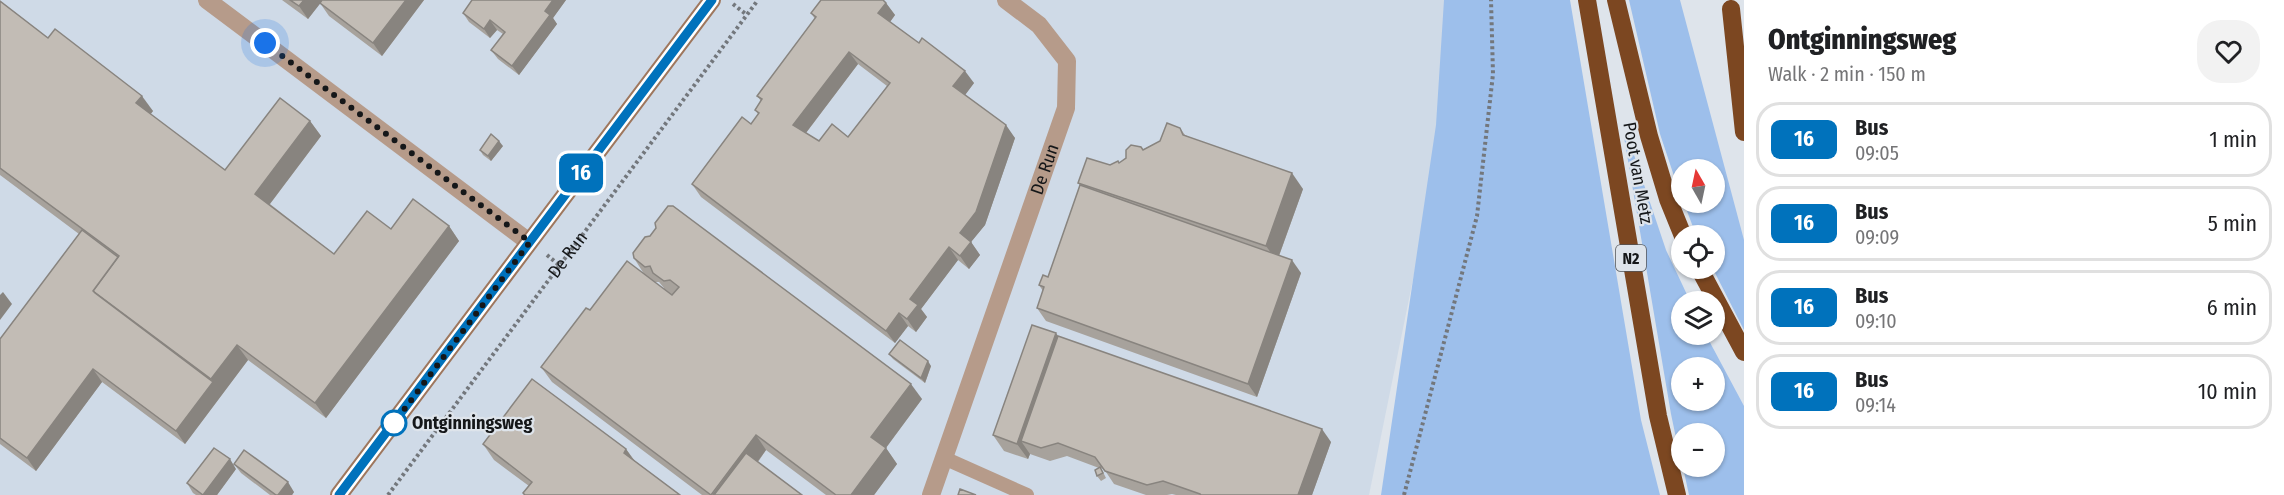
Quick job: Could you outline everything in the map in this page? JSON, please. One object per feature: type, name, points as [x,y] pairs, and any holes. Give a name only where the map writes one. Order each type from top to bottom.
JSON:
[{"type":"highway","name":"Poot van Metz","points":[[1587,0],[1658,416],[1677,495]]},
{"type":"highway","points":[[1616,0],[1648,136],[1679,225]]},
{"type":"highway","points":[[1730,5],[1744,43]]},
{"type":"highway","points":[[1730,5],[1744,132]]},
{"type":"highway","points":[[1705,279],[1744,352]]},
{"type":"street","name":"De Run","points":[[207,0],[530,242]]},
{"type":"street","name":"De Run","points":[[339,495],[712,0]]},
{"type":"street","name":"De Run","points":[[931,495],[1066,108],[1067,61],[1039,25],[1006,0]]},
{"type":"lane","points":[[944,458],[1027,495]]},
{"type":"path","points":[[727,0],[747,15]]},
{"type":"path","name":"De Run","points":[[388,495],[758,0]]},
{"type":"path","points":[[1404,495],[1477,216],[1493,74],[1491,0]]},
{"type":"shaded area","points":[[0,0],[1470,0],[1369,495],[0,495]]},
{"type":"shaded area","points":[[1444,0],[1570,0],[1641,420],[1660,495],[1381,495],[1436,125]]},
{"type":"shaded area","points":[[1629,0],[1680,0],[1722,159],[1671,159],[1671,167],[1660,134]]},
{"type":"shaded area","points":[[1624,137],[1628,137],[1671,261],[1671,279],[1680,279],[1685,291],[1671,291],[1671,345],[1711,345],[1718,357],[1671,357],[1671,411],[1725,411],[1725,370],[1744,406],[1744,495],[1689,495],[1685,477],[1725,477],[1725,423],[1673,423]]},
{"type":"shaded area","points":[[1725,169],[1744,240],[1744,330],[1718,279],[1725,279],[1725,225],[1692,225],[1688,213],[1725,213]]},
{"type":"building","points":[[290,0],[304,0],[299,6]]},
{"type":"building","points":[[322,0],[406,0],[373,43],[320,3]]},
{"type":"building","points":[[472,0],[553,0],[545,11],[550,15],[512,66],[491,50],[505,32],[490,20],[484,29],[463,13]]},
{"type":"building","points":[[821,0],[883,0],[886,3],[878,13],[919,43],[922,38],[965,71],[953,86],[1006,125],[976,212],[960,233],[971,242],[960,256],[949,247],[910,299],[918,305],[907,319],[899,313],[886,331],[692,184],[742,117],[751,124],[759,113],[755,110],[762,99],[757,96],[816,17],[811,13]],"holes":[[[849,52],[890,83],[848,137],[832,124],[819,141],[793,125]]]},
{"type":"building","points":[[0,1],[48,38],[55,29],[142,96],[136,103],[225,170],[280,98],[310,121],[255,194],[334,254],[367,211],[391,229],[413,199],[449,226],[315,403],[237,345],[211,379],[93,291],[119,256],[0,168]]},
{"type":"building","points":[[1167,123],[1180,128],[1183,135],[1292,173],[1266,246],[1078,183],[1087,158],[1110,165],[1118,161],[1119,163],[1126,158],[1126,150],[1131,145],[1141,147],[1143,150],[1160,141]]},
{"type":"building","points":[[491,134],[499,141],[488,156],[480,150]]},
{"type":"building","points":[[1080,185],[1292,260],[1248,384],[1037,308],[1044,287],[1039,285],[1043,275],[1048,277]]},
{"type":"building","points":[[668,206],[673,206],[911,384],[871,437],[886,448],[851,495],[836,495],[756,435],[711,495],[541,367],[586,308],[590,310],[627,261],[672,295],[679,287],[670,280],[664,281],[653,273],[650,266],[645,267],[634,258],[633,253],[645,237],[650,236],[656,228],[655,223]]},
{"type":"building","points":[[82,230],[118,257],[93,291],[213,382],[176,431],[93,369],[27,458],[0,438],[0,339]]},
{"type":"building","points":[[1032,325],[1056,333],[1017,444],[993,435]]},
{"type":"building","points":[[1058,336],[1322,429],[1298,495],[1201,495],[1163,481],[1147,485],[1105,471],[1095,457],[1058,443],[1041,448],[1021,441]]},
{"type":"building","points":[[900,340],[928,361],[921,378],[889,354]]},
{"type":"building","points":[[532,379],[626,449],[624,453],[680,495],[525,495],[523,493],[532,482],[483,444]]},
{"type":"building","points":[[214,448],[230,459],[203,495],[187,483]]},
{"type":"building","points":[[244,450],[288,482],[278,495],[234,464]]},
{"type":"building","points":[[746,453],[802,495],[714,495]]},
{"type":"building","points":[[1100,467],[1103,473],[1097,476],[1095,470]]},
{"type":"building","points":[[960,489],[976,495],[958,495]]},
{"type":"bus line","name":"16","points":[[339,495],[712,0]]},
{"type":"place","name":"Ontginningsweg","points":[[394,423]]},
{"type":"route","points":[[265,43],[530,242],[394,423]]}]
